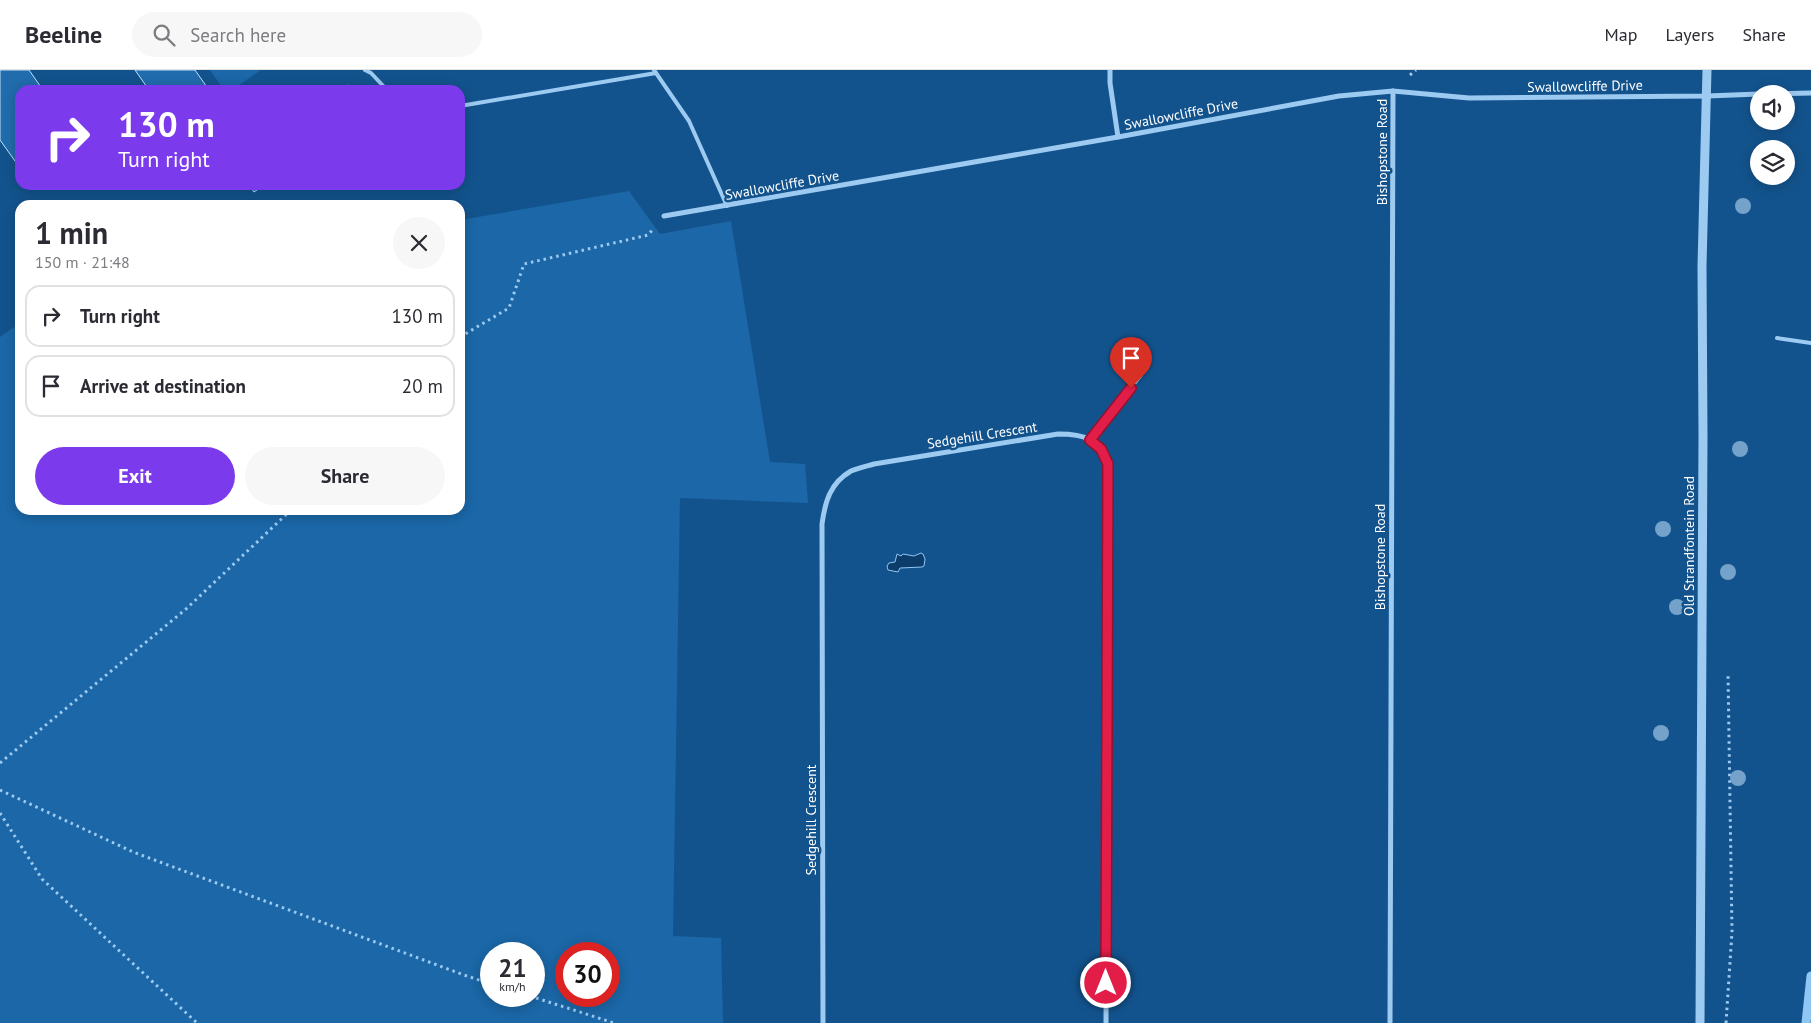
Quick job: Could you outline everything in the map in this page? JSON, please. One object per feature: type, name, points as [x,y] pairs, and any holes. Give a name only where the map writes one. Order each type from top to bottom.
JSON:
[{"type":"street","points":[[1110,70],[1110,83],[1118,137]]},
{"type":"street","name":"Old Strandfontein Road","points":[[1700,1023],[1702,266],[1707,70]]},
{"type":"street","name":"Swallowcliffe Drive","points":[[664,216],[1118,137],[1339,96],[1393,91],[1468,98],[1750,94]]},
{"type":"street","name":"Bishopstone Road","points":[[1390,1023],[1393,91]]},
{"type":"street","points":[[1795,93],[1811,93]]},
{"type":"street","name":"Sedgehill Crescent","points":[[822,1023],[822,524],[825,505],[830,492],[852,471],[874,464],[1058,434],[1076,434],[1090,440]]},
{"type":"street","points":[[1090,440],[1101,449],[1108,464],[1106,1023]]},
{"type":"lane","points":[[365,70],[371,73],[382,85]]},
{"type":"lane","points":[[465,105],[655,71],[688,121],[727,206]]},
{"type":"lane","points":[[1777,338],[1811,343]]},
{"type":"lane","points":[[1090,440],[1142,375]]},
{"type":"path","points":[[465,334],[509,308],[524,264],[648,235],[664,216]]},
{"type":"path","points":[[0,763],[186,608],[286,515]]},
{"type":"path","points":[[1726,1023],[1732,932],[1728,673]]},
{"type":"path","points":[[0,790],[133,852],[480,980]]},
{"type":"path","points":[[0,813],[42,879],[198,1023]]},
{"type":"path","points":[[545,1001],[614,1023]]},
{"type":"shaded area","points":[[210,70],[261,70],[239,85],[220,85]]},
{"type":"shaded area","points":[[629,191],[660,234],[731,221],[770,462],[805,464],[808,503],[680,498],[673,936],[721,938],[723,1023],[0,1023],[0,337],[15,326],[15,515],[465,515],[465,219]]},
{"type":"shaded area","points":[[921,553],[925,559],[924,566],[900,568],[898,572],[888,570],[887,566],[889,563],[895,562],[897,554],[901,556],[903,554],[914,556]]},
{"type":"building","points":[[0,70],[29,70],[40,85],[15,85],[15,161],[0,140]]},
{"type":"building","points":[[135,70],[195,70],[206,85],[146,85]]},
{"type":"waterway","points":[[1806,1023],[1811,976]]},
{"type":"route","points":[[1106,983],[1108,464],[1101,449],[1090,440],[1131,388]]}]
